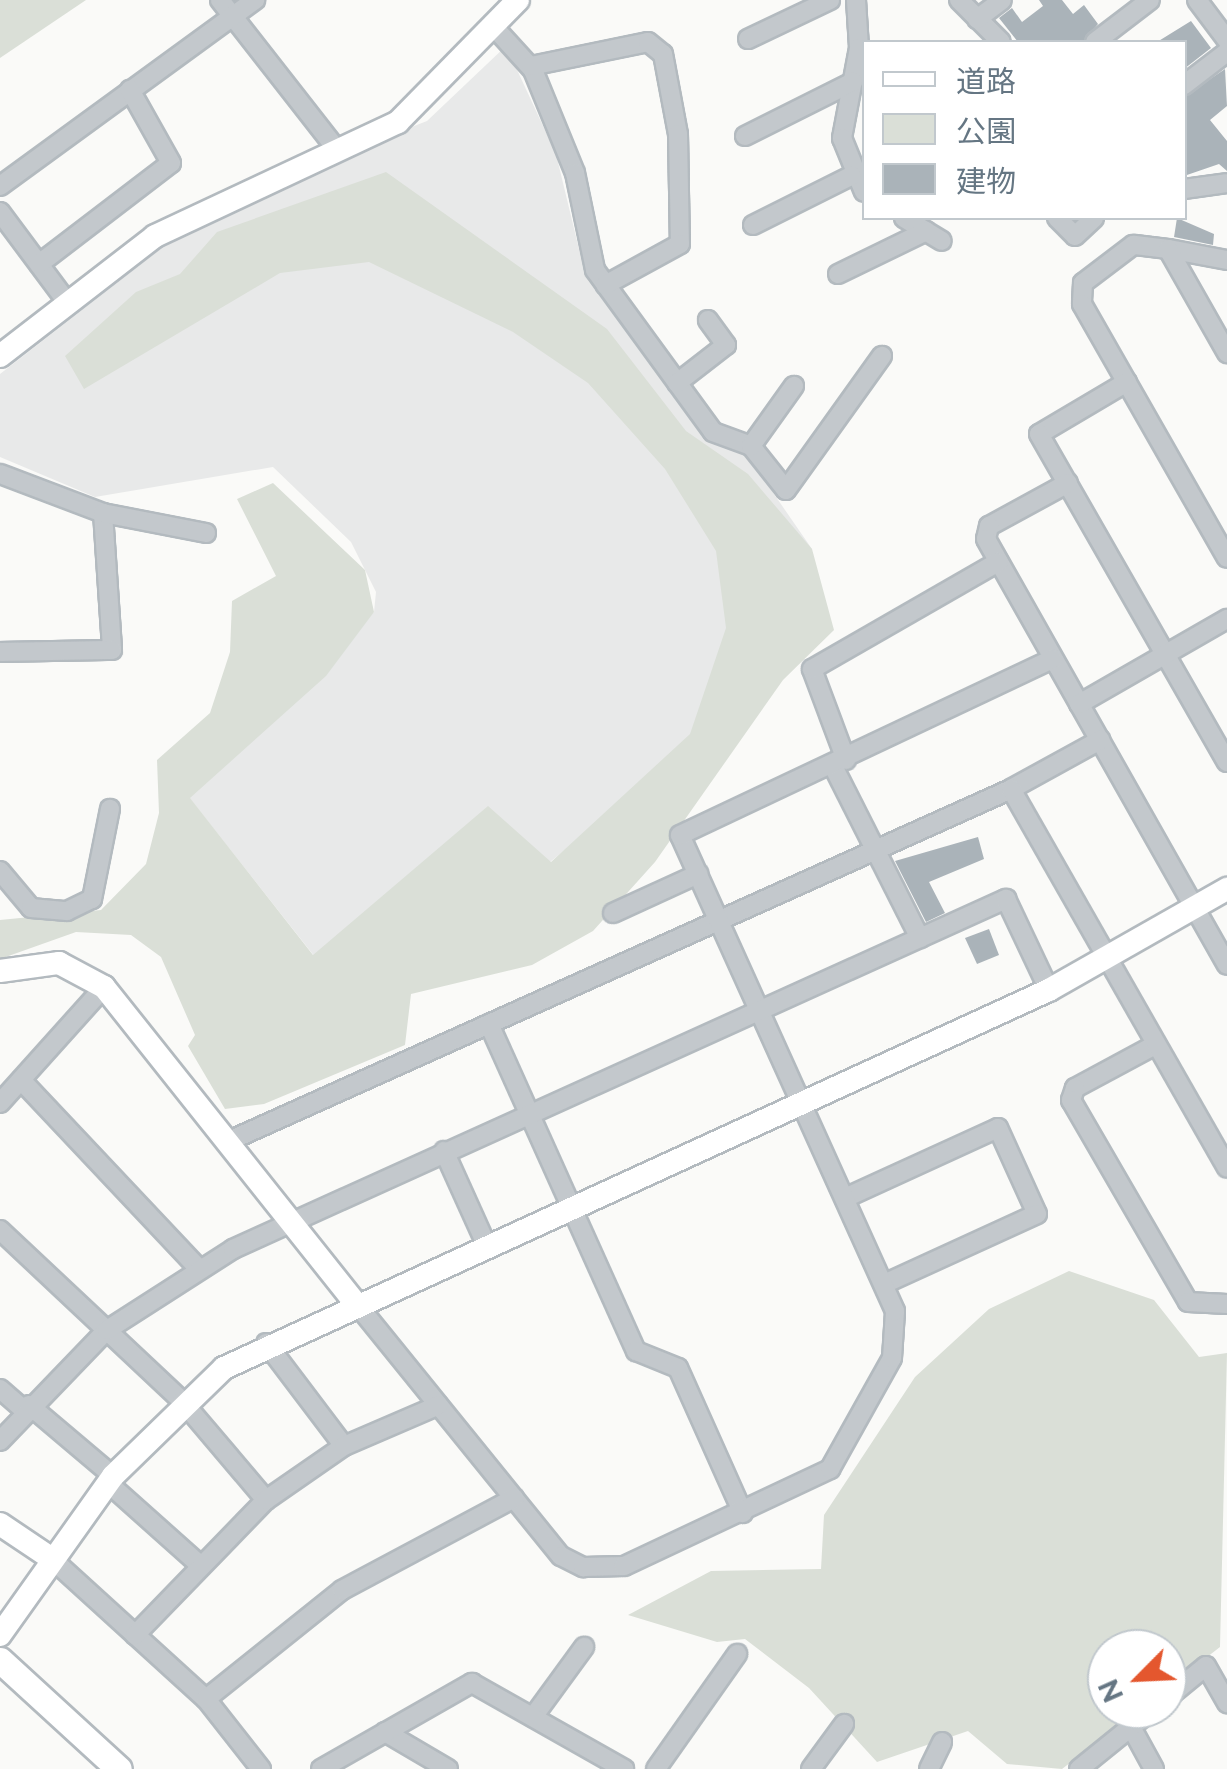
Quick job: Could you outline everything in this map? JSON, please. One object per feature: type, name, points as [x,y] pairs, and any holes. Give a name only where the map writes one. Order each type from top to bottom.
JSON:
[{"type":"main road","points":[[0,1660],[120,1769]]},
{"type":"street","points":[[220,0],[338,152]]},
{"type":"street","points":[[0,186],[255,0]]},
{"type":"street","points":[[0,356],[67,302],[209,204],[338,152],[421,104],[518,0]]},
{"type":"street","points":[[748,39],[830,0]]},
{"type":"street","points":[[856,0],[853,82],[842,138],[851,176],[862,190]]},
{"type":"street","points":[[960,0],[998,40]]},
{"type":"street","points":[[976,19],[1002,0]]},
{"type":"street","points":[[1098,40],[1150,0]]},
{"type":"street","points":[[1197,0],[1227,40]]},
{"type":"street","points":[[493,26],[531,66],[575,173],[606,285],[713,432],[751,446],[786,490],[882,356]]},
{"type":"street","points":[[531,66],[648,42],[663,54],[678,134],[680,244],[606,285]]},
{"type":"street","points":[[1187,83],[1227,52]]},
{"type":"street","points":[[745,136],[853,82]]},
{"type":"street","points":[[39,264],[171,163],[130,90]]},
{"type":"street","points":[[754,225],[851,176]]},
{"type":"street","points":[[1187,189],[1227,182]]},
{"type":"street","points":[[0,212],[67,302]]},
{"type":"street","points":[[838,274],[934,236],[907,220]]},
{"type":"street","points":[[1059,220],[1076,236],[1092,220]]},
{"type":"street","points":[[1227,260],[1133,244],[1083,282],[1082,304],[1227,558]]},
{"type":"street","points":[[1168,249],[1227,353]]},
{"type":"street","points":[[677,383],[726,345],[708,320]]},
{"type":"street","points":[[1126,382],[1040,434],[1227,762]]},
{"type":"street","points":[[751,446],[794,386]]},
{"type":"street","points":[[0,474],[103,513],[206,534]]},
{"type":"street","points":[[1068,483],[989,526],[998,562],[1227,965]]},
{"type":"street","points":[[0,652],[112,650],[103,513]]},
{"type":"street","points":[[920,938],[876,852],[839,763],[812,670],[998,562]]},
{"type":"street","points":[[1079,704],[1227,619]]},
{"type":"street","points":[[0,971],[59,962],[104,986],[561,1556],[606,1568],[811,1482],[848,1448],[894,1347],[884,1284],[680,835],[1054,659]]},
{"type":"street","points":[[230,1141],[876,852],[1011,789],[1100,740]]},
{"type":"street","points":[[1011,789],[1227,1168]]},
{"type":"street","points":[[0,872],[32,908],[67,911],[92,898],[110,810]]},
{"type":"street","points":[[612,913],[698,874]]},
{"type":"street","points":[[0,1634],[110,1480],[182,1402],[266,1343],[1049,990],[1227,890]]},
{"type":"street","points":[[0,1441],[27,1407],[108,1330],[199,1269],[291,1219],[1006,899],[1049,990]]},
{"type":"street","points":[[0,1103],[104,986]]},
{"type":"street","points":[[489,1024],[636,1351],[678,1368],[743,1513]]},
{"type":"street","points":[[1155,1045],[1075,1088],[1071,1100],[1188,1302],[1227,1304]]},
{"type":"street","points":[[21,1080],[199,1269]]},
{"type":"street","points":[[845,1198],[998,1128],[1030,1197],[1037,1214],[884,1284]]},
{"type":"street","points":[[444,1151],[485,1242]]},
{"type":"street","points":[[0,1230],[182,1402],[266,1500]]},
{"type":"street","points":[[266,1343],[344,1446]]},
{"type":"street","points":[[0,1390],[27,1407],[199,1564]]},
{"type":"street","points":[[136,1635],[199,1564],[266,1500],[344,1446],[439,1405]]},
{"type":"street","points":[[206,1700],[342,1590],[514,1498]]},
{"type":"street","points":[[0,1524],[52,1559],[206,1700],[262,1769]]},
{"type":"street","points":[[533,1718],[584,1647]]},
{"type":"street","points":[[660,1768],[737,1654]]},
{"type":"street","points":[[1187,1682],[1206,1666],[1227,1703]]},
{"type":"street","points":[[321,1769],[472,1683],[624,1769]]},
{"type":"street","points":[[812,1769],[844,1724]]},
{"type":"street","points":[[1080,1769],[1129,1729]]},
{"type":"street","points":[[1132,1729],[1154,1769]]},
{"type":"street","points":[[385,1732],[448,1769]]},
{"type":"street","points":[[929,1769],[942,1742]]},
{"type":"shaded area","points":[[506,46],[556,154],[586,278],[713,443],[747,455],[812,549],[809,634],[717,726],[550,862],[326,971],[180,786],[374,612],[376,592],[351,542],[273,467],[95,497],[0,457],[0,374],[181,233],[277,180],[427,121]]},
{"type":"green space","points":[[0,0],[86,0],[0,58]]},
{"type":"green space","points":[[386,172],[607,329],[686,431],[748,474],[812,549],[834,630],[783,680],[655,862],[593,931],[532,965],[411,994],[405,1045],[264,1104],[225,1109],[188,1046],[195,1035],[161,957],[131,935],[76,932],[0,959],[0,920],[101,910],[146,864],[159,813],[157,760],[210,713],[230,652],[232,601],[276,576],[237,499],[273,483],[365,570],[374,612],[326,676],[190,798],[313,955],[488,806],[551,862],[690,734],[726,628],[716,551],[665,469],[588,383],[513,332],[369,262],[280,273],[84,389],[65,356],[136,292],[180,274],[217,232]]},
{"type":"green space","points":[[1069,1271],[1154,1300],[1199,1357],[1227,1353],[1220,1647],[1187,1673],[1187,1629],[1087,1629],[1087,1729],[1114,1729],[1062,1769],[1007,1764],[968,1731],[877,1762],[809,1688],[745,1639],[717,1642],[628,1615],[711,1571],[821,1569],[824,1515],[915,1377],[989,1309]]},
{"type":"building","points":[[1039,0],[1062,0],[1073,14],[1084,5],[1098,24],[1085,40],[1016,40],[999,18],[1012,8],[1022,22],[1043,6]]},
{"type":"building","points":[[1191,21],[1211,48],[1187,67],[1187,40],[1160,40]]},
{"type":"building","points":[[1225,69],[1227,106],[1210,120],[1227,141],[1227,171],[1219,164],[1187,175],[1187,95]]},
{"type":"building","points":[[1177,220],[1214,234],[1213,245],[1174,237]]},
{"type":"building","points":[[978,837],[984,859],[929,882],[945,913],[926,922],[895,861]]},
{"type":"building","points":[[989,929],[999,955],[977,964],[965,938]]}]
